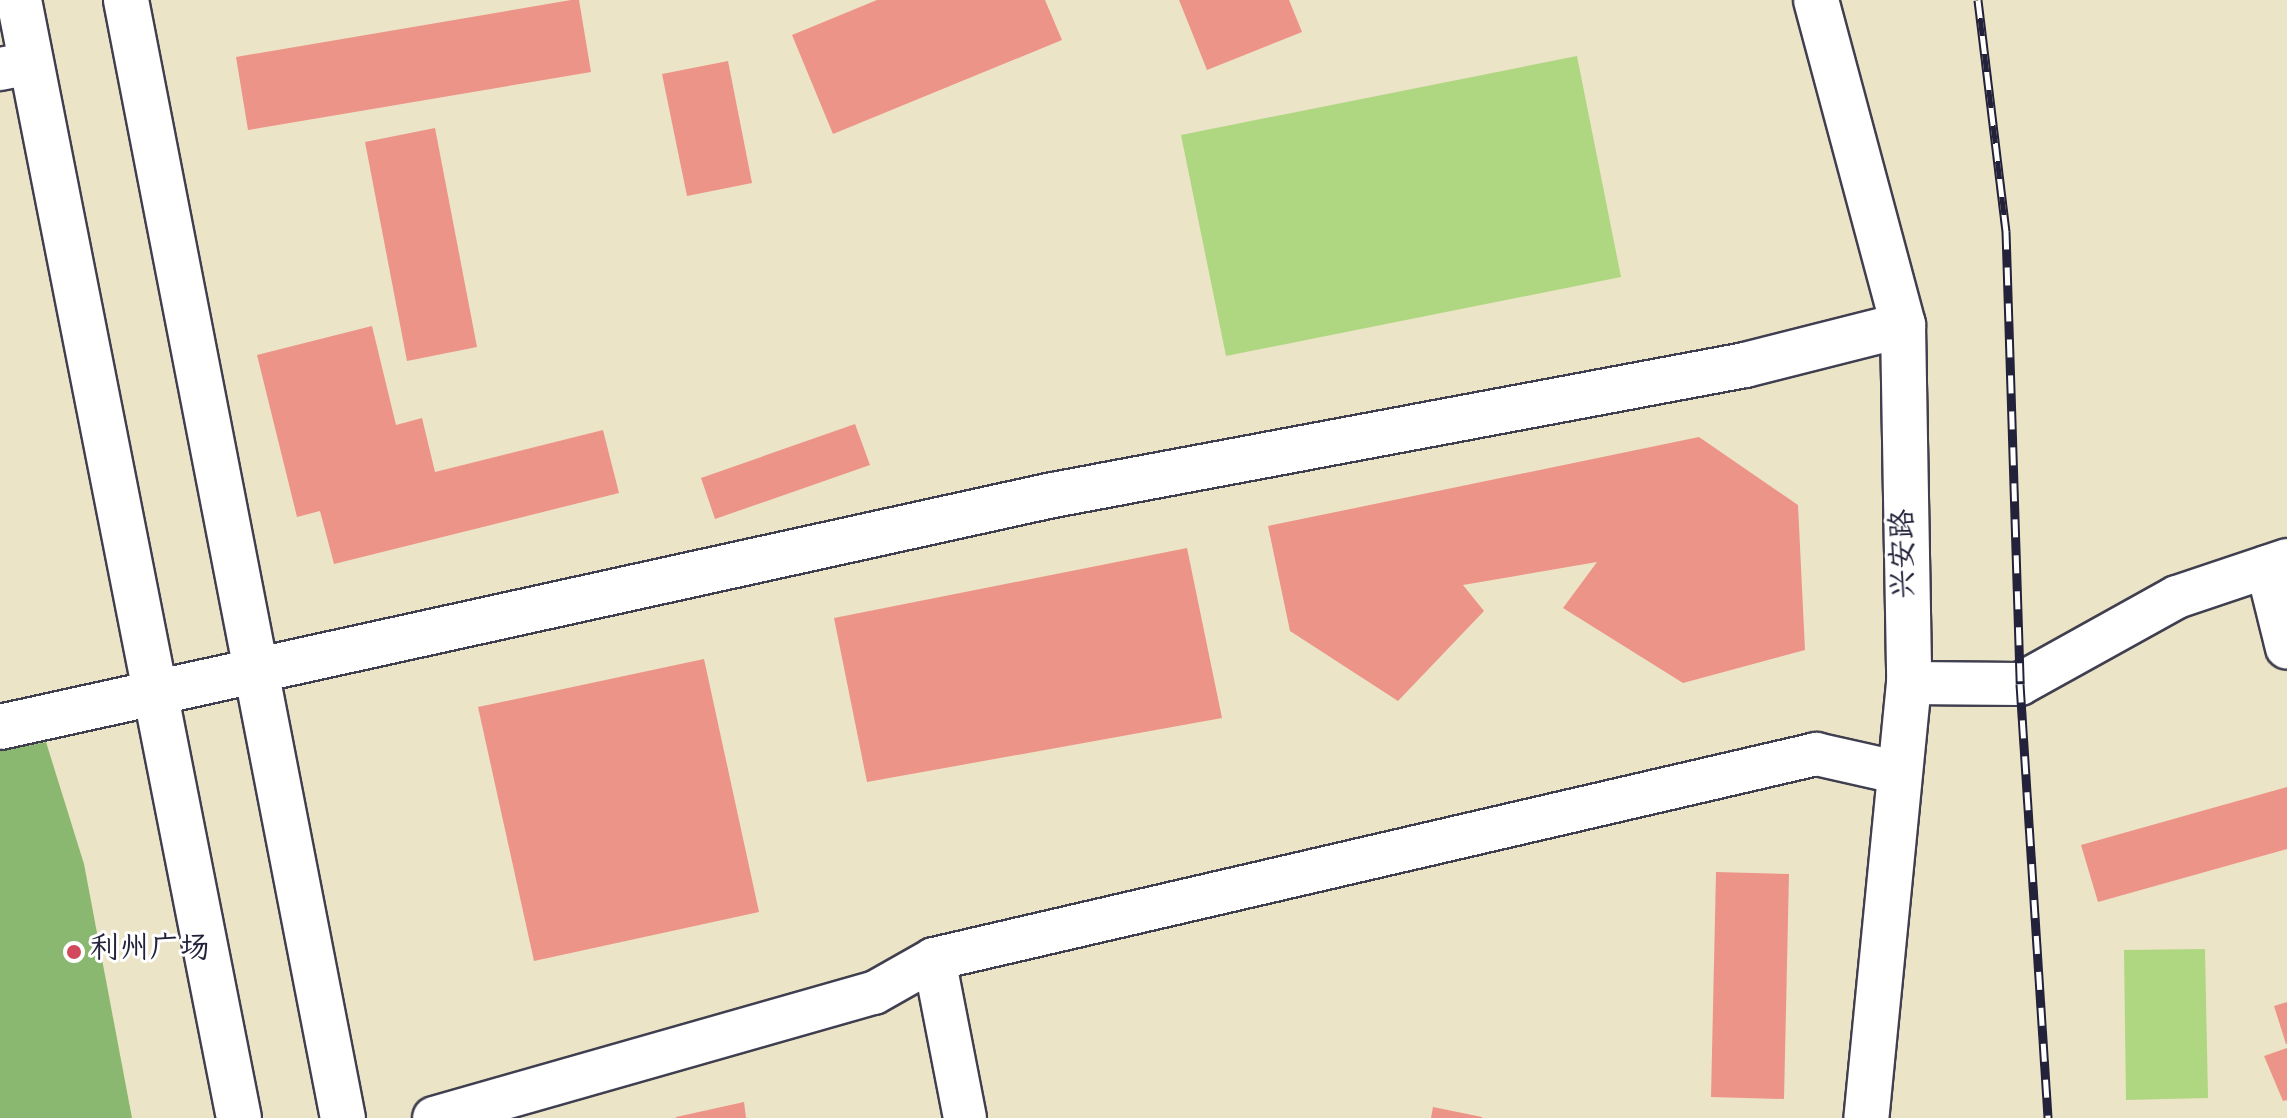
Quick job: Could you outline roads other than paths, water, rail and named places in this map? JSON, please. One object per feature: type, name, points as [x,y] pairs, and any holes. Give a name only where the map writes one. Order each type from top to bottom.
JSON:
[{"type":"main road","points":[[19,0],[15,66],[239,1118]]},
{"type":"main road","points":[[126,0],[250,667],[343,1118]]},
{"type":"main road","name":"兴安路","points":[[1816,0],[1903,325],[1909,683],[1866,1118]]},
{"type":"main road","points":[[0,727],[150,698],[250,667],[1053,495],[1745,365],[1903,325]]},
{"type":"street","points":[[1909,683],[2020,684],[2177,597],[2277,563],[2287,648]]},
{"type":"street","points":[[434,1118],[859,998],[934,959],[1816,754],[1900,773]]},
{"type":"street","points":[[934,959],[965,1118]]},
{"type":"railway","points":[[1978,0],[2006,231],[2020,684],[2048,1118]]},
{"type":"place","name":"利州广场","points":[[74,952]]}]
